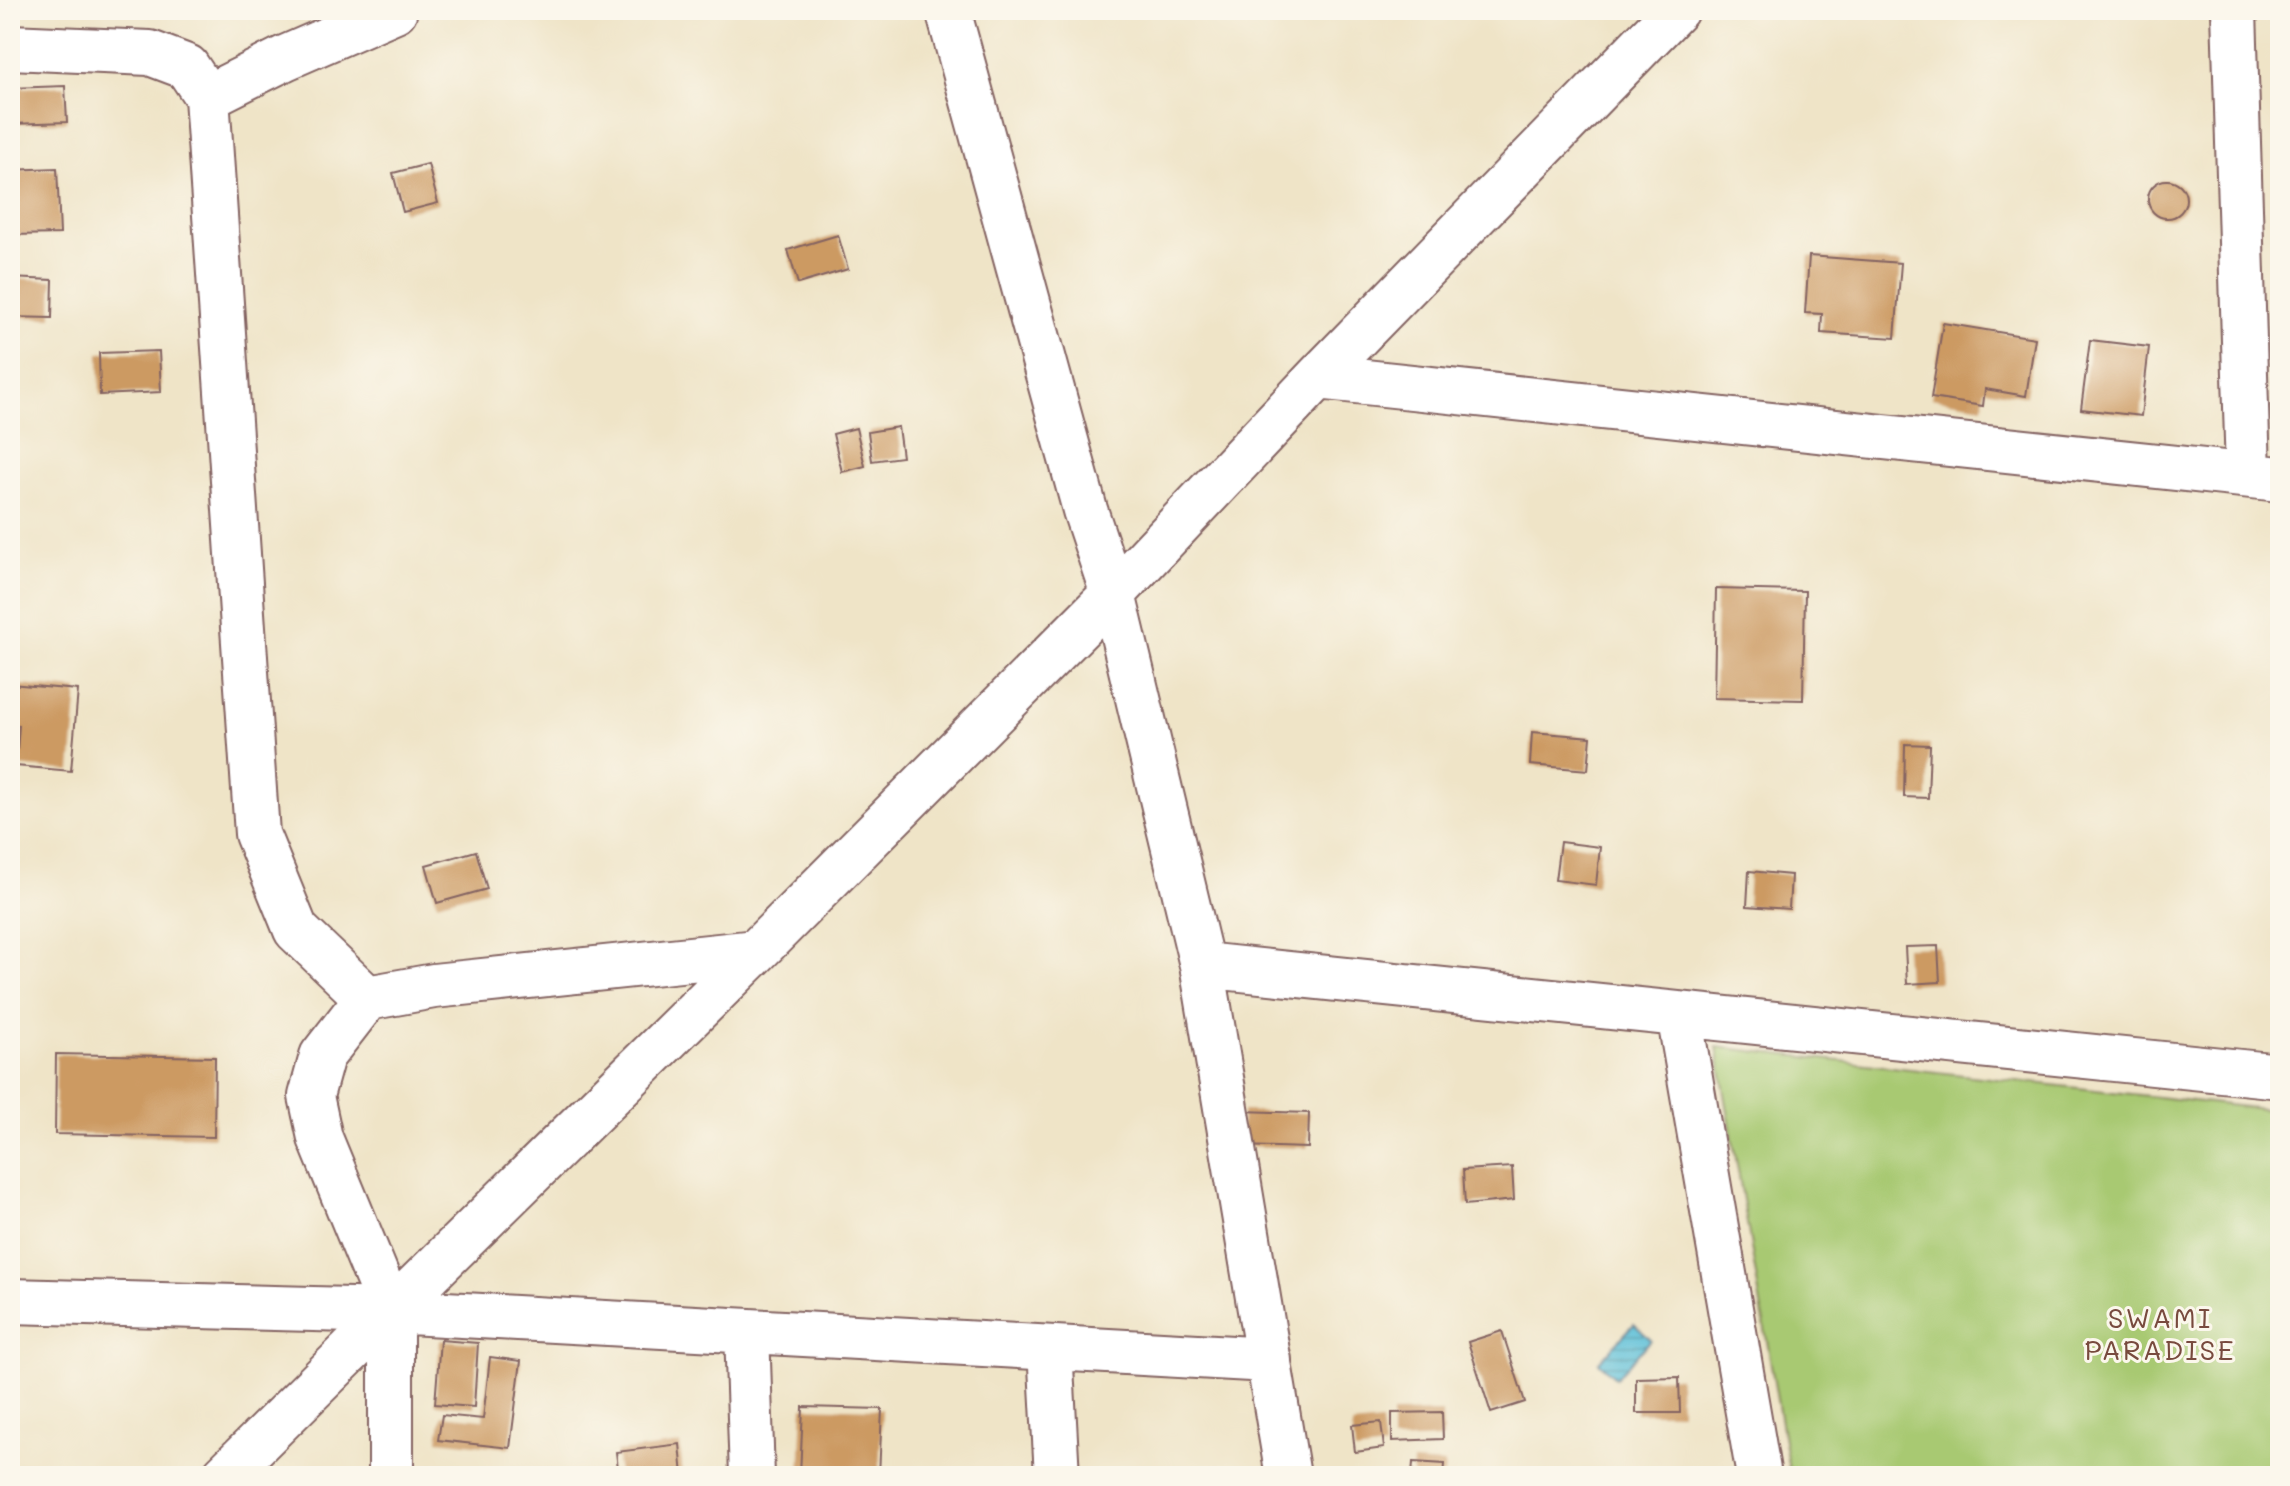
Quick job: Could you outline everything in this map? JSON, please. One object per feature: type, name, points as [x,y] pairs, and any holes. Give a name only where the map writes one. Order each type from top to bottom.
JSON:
[{"type":"street","points":[[207,97],[285,58],[395,10]]},
{"type":"street","points":[[948,10],[1085,510],[1113,594],[1202,965],[1288,1476]]},
{"type":"street","points":[[224,1476],[756,952],[1113,594],[1318,377],[1676,10]]},
{"type":"street","points":[[1318,377],[2264,476],[2234,10]]},
{"type":"street","points":[[10,47],[150,53],[187,67],[207,97],[257,834],[296,930],[367,998]]},
{"type":"street","points":[[391,1476],[391,1311],[320,1138],[311,1096],[322,1056],[367,998],[434,986],[756,952]]},
{"type":"street","points":[[1202,965],[2280,1076]]},
{"type":"street","points":[[1679,1014],[1759,1476]]},
{"type":"street","points":[[10,1301],[391,1311],[1269,1360]]},
{"type":"street","points":[[747,1331],[752,1476]]},
{"type":"street","points":[[1050,1348],[1057,1476]]},
{"type":"green space","points":[[1717,1047],[2280,1111],[2280,1476],[1790,1476]]},
{"type":"water","points":[[1634,1324],[1651,1340],[1616,1378],[1599,1362]]},
{"type":"building","points":[[65,86],[67,122],[11,124],[10,88]]},
{"type":"building","points":[[428,164],[438,203],[403,212],[393,173]]},
{"type":"building","points":[[57,168],[60,234],[10,235],[10,170]]},
{"type":"building","points":[[2167,180],[2181,185],[2186,199],[2181,213],[2167,218],[2153,213],[2148,199],[2153,185]]},
{"type":"building","points":[[838,235],[848,269],[798,284],[788,250]]},
{"type":"building","points":[[1809,256],[1901,263],[1895,338],[1821,333],[1822,314],[1805,313]]},
{"type":"building","points":[[10,278],[53,280],[52,318],[10,317]]},
{"type":"building","points":[[1943,323],[2035,338],[2026,396],[1985,389],[1983,406],[1931,398]]},
{"type":"building","points":[[2090,340],[2149,347],[2141,416],[2081,409]]},
{"type":"building","points":[[159,351],[161,392],[100,395],[99,353]]},
{"type":"building","points":[[898,427],[902,457],[872,461],[868,432]]},
{"type":"building","points":[[856,428],[865,466],[842,472],[833,434]]},
{"type":"building","points":[[1716,589],[1805,591],[1803,700],[1714,698]]},
{"type":"building","points":[[10,684],[78,690],[71,771],[16,766],[19,725],[10,724]]},
{"type":"building","points":[[1532,732],[1591,737],[1588,770],[1530,765]]},
{"type":"building","points":[[1905,744],[1930,745],[1928,798],[1904,797]]},
{"type":"building","points":[[1560,842],[1600,847],[1596,885],[1555,880]]},
{"type":"building","points":[[476,851],[487,889],[437,903],[426,865]]},
{"type":"building","points":[[1749,871],[1791,875],[1789,909],[1747,906]]},
{"type":"building","points":[[1938,946],[1940,982],[1907,984],[1905,947]]},
{"type":"building","points":[[56,1054],[215,1057],[214,1137],[55,1134]]},
{"type":"building","points":[[1242,1111],[1309,1113],[1308,1148],[1241,1146]]},
{"type":"building","points":[[1512,1167],[1514,1200],[1465,1205],[1463,1170]]},
{"type":"building","points":[[1502,1331],[1525,1402],[1491,1413],[1468,1342]]},
{"type":"building","points":[[440,1340],[478,1343],[474,1407],[435,1404]]},
{"type":"building","points":[[490,1357],[521,1361],[510,1448],[438,1440],[442,1415],[483,1419]]},
{"type":"building","points":[[1679,1377],[1680,1413],[1636,1413],[1636,1378]]},
{"type":"building","points":[[803,1407],[882,1409],[879,1476],[800,1476]]},
{"type":"building","points":[[1442,1412],[1443,1439],[1392,1441],[1392,1413]]},
{"type":"building","points":[[1381,1422],[1384,1448],[1355,1452],[1352,1425]]},
{"type":"building","points":[[680,1444],[683,1476],[619,1476],[616,1452]]},
{"type":"building","points":[[1413,1462],[1445,1464],[1444,1476],[1412,1476]]},
{"type":"district","name":"SWAMI PARADISE","points":[[2160,1333]]}]
